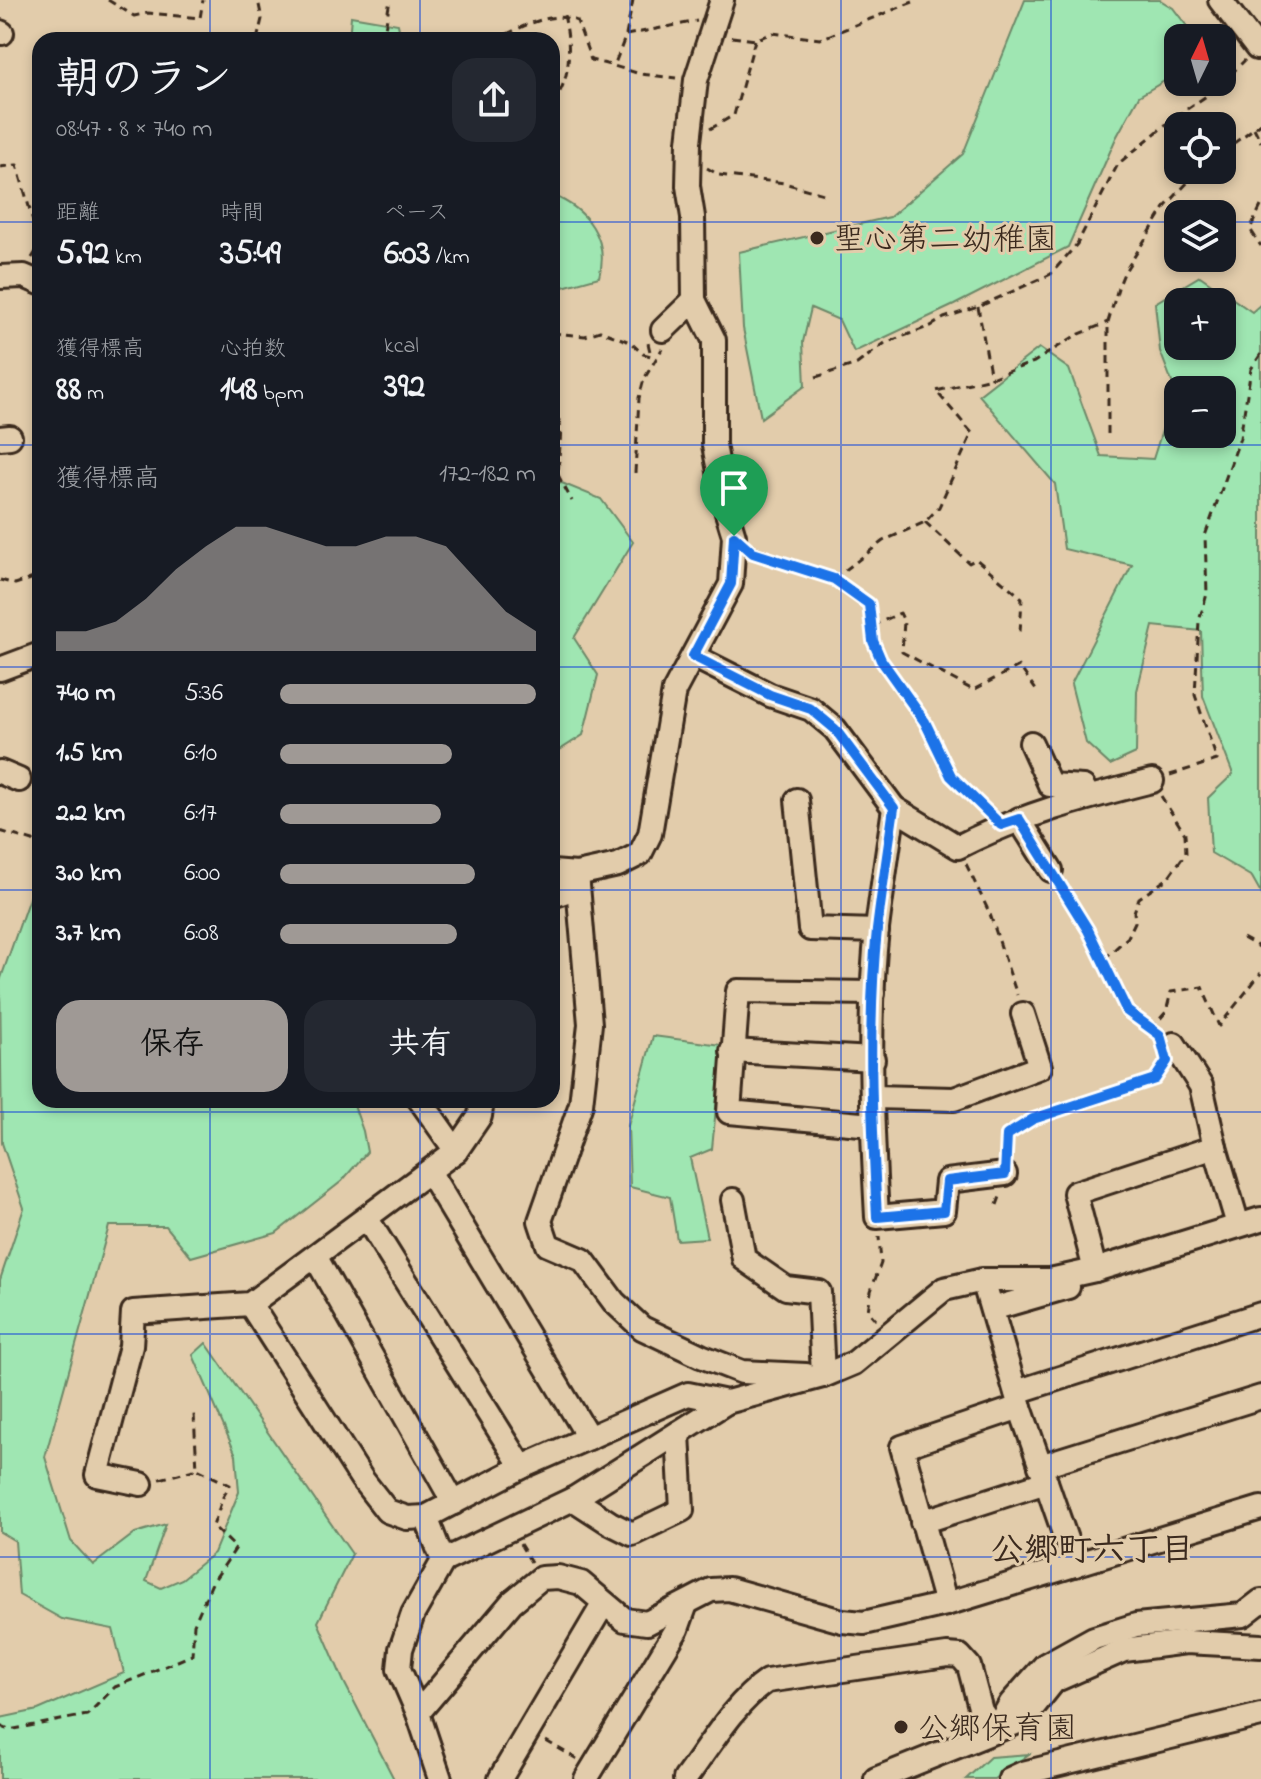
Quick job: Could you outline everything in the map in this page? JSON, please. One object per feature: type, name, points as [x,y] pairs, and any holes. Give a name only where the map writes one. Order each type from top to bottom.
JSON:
[{"type":"street","points":[[1220,0],[1257,48]]},
{"type":"street","points":[[560,891],[578,880],[640,854],[650,834],[674,691],[731,584],[734,536],[714,445],[714,340],[694,300],[693,217],[688,186],[696,80],[718,15]]},
{"type":"street","points":[[0,277],[24,276],[32,280]]},
{"type":"street","points":[[655,336],[694,300]]},
{"type":"street","points":[[693,656],[770,695],[811,709],[835,729],[894,808],[958,847],[1010,822],[1152,781]]},
{"type":"street","points":[[0,669],[32,657]]},
{"type":"street","points":[[1031,743],[1050,785],[1083,787],[1089,797]]},
{"type":"street","points":[[797,800],[810,929],[877,931]]},
{"type":"street","points":[[894,808],[877,931],[873,993],[872,1125],[877,1217],[944,1211],[947,1181],[1005,1174]]},
{"type":"street","points":[[1010,822],[1051,870]]},
{"type":"street","points":[[560,874],[578,880]]},
{"type":"street","points":[[578,880],[590,1024],[581,1104],[540,1221],[548,1245],[583,1260],[614,1302],[642,1328],[689,1351],[742,1372],[823,1376]]},
{"type":"street","points":[[872,1125],[729,1112],[738,991],[873,993]]},
{"type":"street","points":[[873,1097],[954,1099],[1040,1067],[1023,1014]]},
{"type":"street","points":[[732,1051],[873,1059]]},
{"type":"street","points":[[1170,1053],[1201,1086],[1238,1225]]},
{"type":"street","points":[[426,1108],[456,1151]]},
{"type":"street","points":[[141,1484],[97,1475],[131,1346],[133,1312],[250,1304],[456,1151],[480,1116],[481,1108]]},
{"type":"street","points":[[1095,1270],[1075,1193],[1215,1147]]},
{"type":"street","points":[[430,1173],[589,1438]]},
{"type":"street","points":[[733,1200],[744,1259],[786,1288],[819,1292],[823,1376]]},
{"type":"street","points":[[367,1219],[522,1467]]},
{"type":"street","points":[[440,1779],[418,1713],[399,1669],[401,1649],[413,1614],[443,1561],[573,1499],[727,1402],[823,1376],[854,1363],[944,1289],[983,1280],[1050,1280],[1095,1270],[1261,1219]]},
{"type":"street","points":[[992,1309],[1261,1233]]},
{"type":"street","points":[[315,1256],[454,1503]]},
{"type":"street","points":[[983,1280],[1018,1400],[1075,1565]]},
{"type":"street","points":[[250,1304],[362,1479],[387,1511],[407,1518],[426,1517],[522,1467],[688,1394],[727,1402]]},
{"type":"street","points":[[946,1604],[902,1447],[1018,1400],[1261,1314]]},
{"type":"street","points":[[922,1522],[1043,1474],[1261,1397]]},
{"type":"street","points":[[573,1499],[632,1534],[682,1510],[678,1433]]},
{"type":"street","points":[[418,1713],[512,1602],[541,1578],[558,1577],[581,1583],[625,1620],[647,1623],[711,1590],[729,1589],[842,1621],[864,1623],[946,1604],[1261,1508]]},
{"type":"street","points":[[426,1517],[443,1561]]},
{"type":"street","points":[[995,1731],[1011,1703],[1045,1665],[1094,1638],[1136,1625],[1243,1615],[1261,1601]]},
{"type":"street","points":[[500,1779],[604,1603]]},
{"type":"street","points":[[589,1773],[677,1629],[686,1604]]},
{"type":"street","points":[[876,1779],[1023,1720],[1054,1681],[1124,1650],[1186,1642],[1261,1646]]},
{"type":"street","points":[[685,1779],[753,1691],[767,1681],[947,1655],[960,1656],[969,1666],[981,1711],[995,1731]]},
{"type":"street","points":[[1010,1779],[1023,1773],[1261,1715]]},
{"type":"path","points":[[108,0],[134,16],[148,13],[200,18],[203,0]]},
{"type":"path","points":[[258,0],[262,19],[259,32]]},
{"type":"path","points":[[384,32],[390,0]]},
{"type":"path","points":[[614,66],[626,35],[633,0]]},
{"type":"path","points":[[626,35],[718,15],[727,36],[755,40],[772,33],[820,39],[918,0]]},
{"type":"path","points":[[513,32],[550,17],[564,15],[577,21],[591,60],[640,74],[696,80]]},
{"type":"path","points":[[560,94],[570,41],[564,15]]},
{"type":"path","points":[[690,133],[715,128],[734,115],[755,40]]},
{"type":"path","points":[[816,377],[857,364],[885,343],[978,307],[1051,274],[1077,244],[1118,164],[1175,117],[1214,91],[1257,48]]},
{"type":"path","points":[[1236,142],[1261,123]]},
{"type":"path","points":[[1254,128],[1261,142]]},
{"type":"path","points":[[0,167],[17,165],[32,217]]},
{"type":"path","points":[[706,168],[719,175],[784,183],[827,195]]},
{"type":"path","points":[[1108,434],[1108,322],[1124,273],[1166,206],[1186,184]]},
{"type":"path","points":[[1261,206],[1250,229],[1261,246]]},
{"type":"path","points":[[978,307],[991,378]]},
{"type":"path","points":[[834,579],[883,541],[925,522],[939,507],[972,433],[936,391],[991,378],[1034,362],[1075,336],[1108,322]]},
{"type":"path","points":[[560,332],[585,336],[600,331],[630,342],[643,354],[651,356],[655,336]]},
{"type":"path","points":[[635,473],[639,398],[644,379],[662,350],[655,336]]},
{"type":"path","points":[[1104,959],[1128,937],[1135,922],[1134,912],[1139,898],[1167,879],[1186,853],[1185,834],[1152,781],[1217,760],[1195,695],[1199,621],[1207,594],[1205,536],[1240,438],[1251,369],[1261,354]]},
{"type":"path","points":[[560,479],[572,501]]},
{"type":"path","points":[[925,522],[969,563],[976,559],[1022,598],[1020,633]]},
{"type":"path","points":[[734,536],[753,553],[834,579],[869,604],[881,660],[925,722],[951,776],[1010,822]]},
{"type":"path","points":[[0,580],[15,584],[32,579]]},
{"type":"path","points":[[872,626],[900,613],[904,621],[902,652],[973,690],[1019,666],[1036,690]]},
{"type":"path","points":[[0,831],[32,841]]},
{"type":"path","points":[[958,847],[990,914],[1023,1014]]},
{"type":"path","points":[[997,1205],[1005,1185],[1007,1135],[1033,1119],[1155,1079],[1170,1053],[1151,1029],[1127,1011],[1104,959],[1051,870]]},
{"type":"path","points":[[1243,938],[1261,948]]},
{"type":"path","points":[[1151,1029],[1166,1012],[1171,992],[1202,987],[1219,1026],[1261,973]]},
{"type":"path","points":[[877,1217],[881,1263],[868,1311],[889,1333]]},
{"type":"path","points":[[194,1414],[197,1469]]},
{"type":"path","points":[[0,1726],[9,1730],[87,1715],[115,1687],[192,1655],[194,1624],[212,1583],[236,1548],[213,1526],[230,1485],[197,1469],[141,1484]]},
{"type":"path","points":[[511,1530],[541,1578]]},
{"type":"path","points":[[529,1731],[589,1773]]},
{"type":"green space","points":[[1025,0],[1160,0],[1173,8],[1185,24],[1164,24],[1164,81],[1139,96],[1116,138],[1068,247],[854,352],[839,320],[811,308],[803,342],[805,386],[761,418],[743,328],[739,252],[890,217],[963,154]]},
{"type":"green space","points":[[351,16],[398,24],[400,32],[350,32]]},
{"type":"green space","points":[[560,199],[576,208],[593,227],[601,250],[599,277],[560,288]]},
{"type":"green space","points":[[1200,276],[1217,288],[1180,288]]},
{"type":"green space","points":[[1164,298],[1164,360],[1236,360],[1236,301],[1252,312],[1261,304],[1261,893],[1252,877],[1211,853],[1208,798],[1233,774],[1203,696],[1201,631],[1153,626],[1137,691],[1136,753],[1110,765],[1086,743],[1071,684],[1132,565],[1064,549],[1055,484],[979,395],[1039,348],[1069,369],[1101,456],[1153,459],[1164,424],[1164,448],[1236,448],[1236,376],[1170,376],[1160,351],[1155,303]]},
{"type":"green space","points":[[560,482],[601,499],[633,542],[574,638],[598,675],[583,735],[560,750]]},
{"type":"green space","points":[[32,889],[32,1108],[355,1108],[367,1152],[342,1181],[276,1233],[191,1257],[166,1226],[109,1226],[45,1457],[71,1541],[93,1565],[135,1533],[166,1524],[146,1581],[161,1588],[182,1579],[214,1553],[239,1492],[236,1455],[193,1355],[206,1343],[352,1554],[318,1622],[344,1682],[394,1779],[0,1779],[0,1718],[38,1710],[124,1673],[113,1629],[62,1619],[19,1595],[15,1541],[0,1532],[0,1280],[24,1208],[2,1143],[0,981]]},
{"type":"green space","points":[[653,1036],[722,1045],[712,1149],[690,1158],[707,1238],[677,1240],[670,1197],[630,1187],[628,1126]]},
{"type":"green space","points":[[1029,1754],[994,1779],[966,1779],[990,1757]]},
{"type":"place","name":"聖心第二幼稚園","points":[[817,238]]},
{"type":"place","name":"公郷保育園","points":[[901,1727]]},
{"type":"district","name":"公郷町六丁目","points":[[1092,1548]]},
{"type":"route","points":[[734,536],[753,553],[834,579],[869,604],[873,641],[881,660],[925,722],[951,776],[1001,825],[1019,819],[1088,930],[1127,1011],[1160,1035],[1167,1061],[1155,1079],[1033,1119],[1007,1135],[1005,1174],[947,1181],[944,1211],[877,1217],[872,1125],[873,993],[877,931],[894,808],[835,729],[811,709],[770,695],[693,656],[731,584],[734,536]]}]
